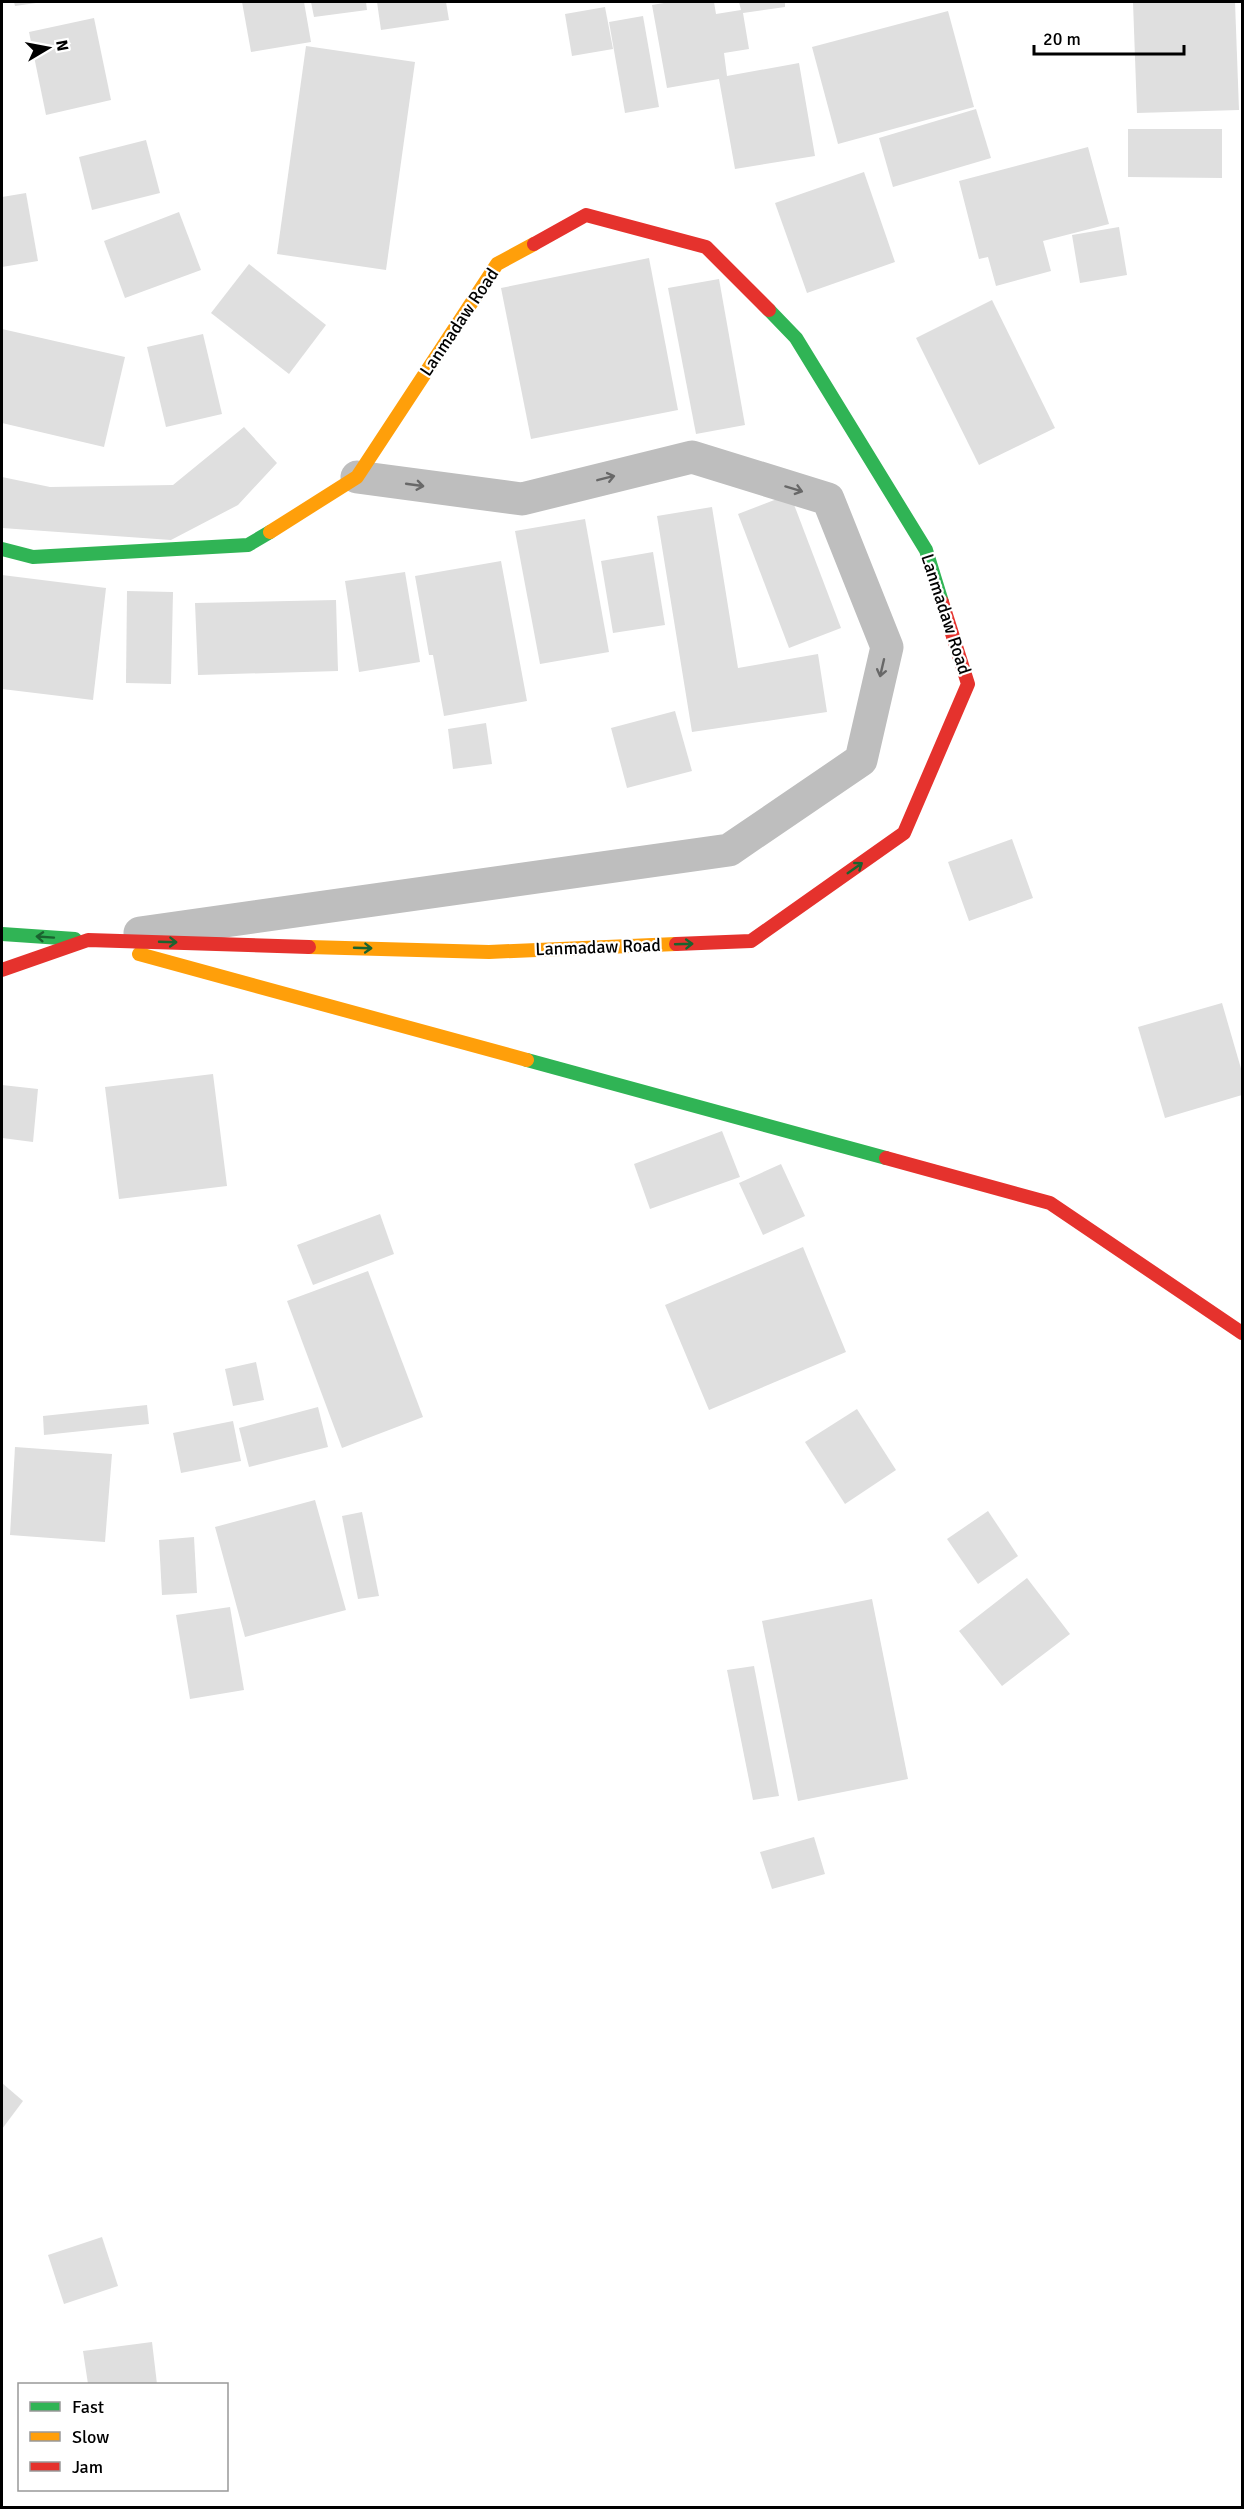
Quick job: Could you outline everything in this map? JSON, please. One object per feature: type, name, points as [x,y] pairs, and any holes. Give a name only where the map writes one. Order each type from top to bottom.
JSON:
[{"type":"street","name":"Lanmadaw Road","points":[[2,970],[88,940],[729,850],[861,760],[887,647],[828,499],[692,457],[522,499],[357,477],[497,264],[586,215],[706,248],[796,338],[926,550],[968,684],[904,833],[751,941],[489,952],[88,940]]},
{"type":"street","points":[[2,549],[33,557],[248,546],[357,477]]},
{"type":"street","points":[[2,934],[88,940],[1050,1203],[1242,1333]]},
{"type":"building","points":[[14,2],[36,2],[36,3],[15,6]]},
{"type":"building","points":[[242,2],[304,2],[311,42],[251,52]]},
{"type":"building","points":[[311,2],[366,2],[367,10],[314,17]]},
{"type":"building","points":[[377,2],[446,2],[449,20],[381,30]]},
{"type":"building","points":[[670,2],[714,2],[716,14],[741,10],[739,2],[785,2],[785,7],[743,13],[749,49],[724,53],[727,76],[799,63],[815,156],[735,169],[719,79],[667,88],[652,5]]},
{"type":"building","points":[[1133,2],[1235,2],[1239,110],[1137,113]]},
{"type":"building","points":[[605,7],[613,49],[572,56],[565,14]]},
{"type":"building","points":[[948,11],[974,107],[838,144],[812,47]]},
{"type":"building","points":[[643,16],[659,107],[625,113],[609,22]]},
{"type":"building","points":[[94,18],[111,100],[46,115],[29,32]]},
{"type":"building","points":[[306,46],[415,62],[386,270],[277,254]]},
{"type":"building","points":[[976,109],[991,158],[893,187],[879,138]]},
{"type":"building","points":[[1128,129],[1222,129],[1222,178],[1128,177]]},
{"type":"building","points":[[146,140],[160,193],[92,210],[79,157]]},
{"type":"building","points":[[1088,147],[1109,224],[1043,241],[1051,271],[996,286],[988,257],[979,259],[959,181]]},
{"type":"building","points":[[864,172],[895,262],[807,293],[775,203]]},
{"type":"building","points":[[26,193],[38,261],[2,267],[2,197]]},
{"type":"building","points":[[179,212],[201,270],[125,298],[104,241]]},
{"type":"building","points":[[1119,227],[1127,275],[1080,283],[1072,235]]},
{"type":"building","points":[[649,258],[678,410],[531,439],[501,288]]},
{"type":"building","points":[[249,264],[326,325],[289,374],[211,313]]},
{"type":"building","points":[[719,279],[745,425],[696,434],[668,288]]},
{"type":"building","points":[[992,300],[1055,428],[979,465],[916,338]]},
{"type":"building","points":[[2,329],[125,357],[104,447],[2,423]]},
{"type":"building","points":[[203,334],[222,414],[166,427],[147,347]]},
{"type":"building","points":[[244,427],[277,463],[238,505],[171,540],[2,528],[2,477],[50,487],[173,485]]},
{"type":"building","points":[[790,494],[841,628],[789,648],[738,514]]},
{"type":"building","points":[[712,507],[738,668],[818,654],[827,712],[692,732],[657,516]]},
{"type":"building","points":[[585,519],[609,652],[540,664],[515,531]]},
{"type":"building","points":[[653,552],[665,625],[613,633],[601,561]]},
{"type":"building","points":[[501,561],[527,701],[444,716],[433,655],[429,655],[415,576]]},
{"type":"building","points":[[405,572],[420,662],[359,672],[345,581]]},
{"type":"building","points":[[2,575],[106,588],[93,700],[2,689]]},
{"type":"building","points":[[127,591],[173,592],[171,684],[126,683]]},
{"type":"building","points":[[336,600],[338,671],[198,675],[195,603]]},
{"type":"building","points":[[675,711],[692,771],[627,788],[611,728]]},
{"type":"building","points":[[486,723],[492,764],[453,769],[448,729]]},
{"type":"building","points":[[1012,839],[1033,898],[969,921],[948,862]]},
{"type":"building","points":[[1222,1003],[1242,1072],[1242,1095],[1165,1118],[1138,1027]]},
{"type":"building","points":[[213,1074],[227,1186],[119,1199],[105,1087]]},
{"type":"building","points":[[2,1085],[38,1089],[33,1142],[2,1138]]},
{"type":"building","points":[[722,1131],[740,1177],[650,1209],[634,1164]]},
{"type":"building","points":[[781,1164],[805,1216],[763,1235],[739,1183]]},
{"type":"building","points":[[380,1214],[394,1254],[313,1285],[297,1245]]},
{"type":"building","points":[[803,1247],[846,1352],[709,1410],[665,1305]]},
{"type":"building","points":[[368,1271],[423,1417],[342,1448],[287,1301]]},
{"type":"building","points":[[256,1362],[264,1400],[233,1406],[225,1369]]},
{"type":"building","points":[[147,1405],[149,1424],[44,1435],[43,1416]]},
{"type":"building","points":[[318,1407],[328,1447],[249,1467],[239,1428]]},
{"type":"building","points":[[857,1409],[896,1470],[845,1504],[805,1442]]},
{"type":"building","points":[[233,1421],[241,1461],[181,1473],[173,1433]]},
{"type":"building","points":[[15,1447],[112,1454],[105,1542],[10,1535]]},
{"type":"building","points":[[315,1500],[346,1610],[245,1637],[215,1527]]},
{"type":"building","points":[[988,1511],[1018,1556],[978,1584],[947,1539]]},
{"type":"building","points":[[362,1512],[379,1596],[358,1599],[342,1516]]},
{"type":"building","points":[[194,1537],[197,1593],[162,1595],[159,1540]]},
{"type":"building","points":[[1027,1578],[1070,1634],[1002,1686],[959,1631]]},
{"type":"building","points":[[872,1599],[908,1779],[798,1801],[762,1621]]},
{"type":"building","points":[[230,1607],[244,1690],[190,1699],[176,1615]]},
{"type":"building","points":[[754,1666],[779,1796],[753,1800],[727,1670]]},
{"type":"building","points":[[814,1837],[825,1874],[772,1889],[760,1852]]},
{"type":"building","points":[[2,2083],[23,2101],[2,2129]]},
{"type":"building","points":[[102,2237],[118,2286],[64,2304],[48,2255]]},
{"type":"building","points":[[152,2342],[157,2383],[88,2383],[83,2351]]},
{"type":"traffic: fast","points":[[769,310],[796,338],[926,550],[942,602]]},
{"type":"traffic: fast","points":[[2,549],[33,557],[248,545],[270,532]]},
{"type":"traffic: fast","points":[[2,934],[75,939]]},
{"type":"traffic: fast","points":[[527,1060],[886,1158]]},
{"type":"traffic: slow","points":[[270,532],[357,477],[497,264],[534,244]]},
{"type":"traffic: slow","points":[[309,947],[489,952],[676,944]]},
{"type":"traffic: slow","points":[[139,954],[527,1060]]},
{"type":"traffic: jam","points":[[534,244],[586,215],[706,247],[769,310]]},
{"type":"traffic: jam","points":[[676,944],[751,941],[904,833],[968,684],[942,602]]},
{"type":"traffic: jam","points":[[2,970],[88,940],[309,947]]},
{"type":"traffic: jam","points":[[886,1158],[1050,1203],[1242,1333]]}]
